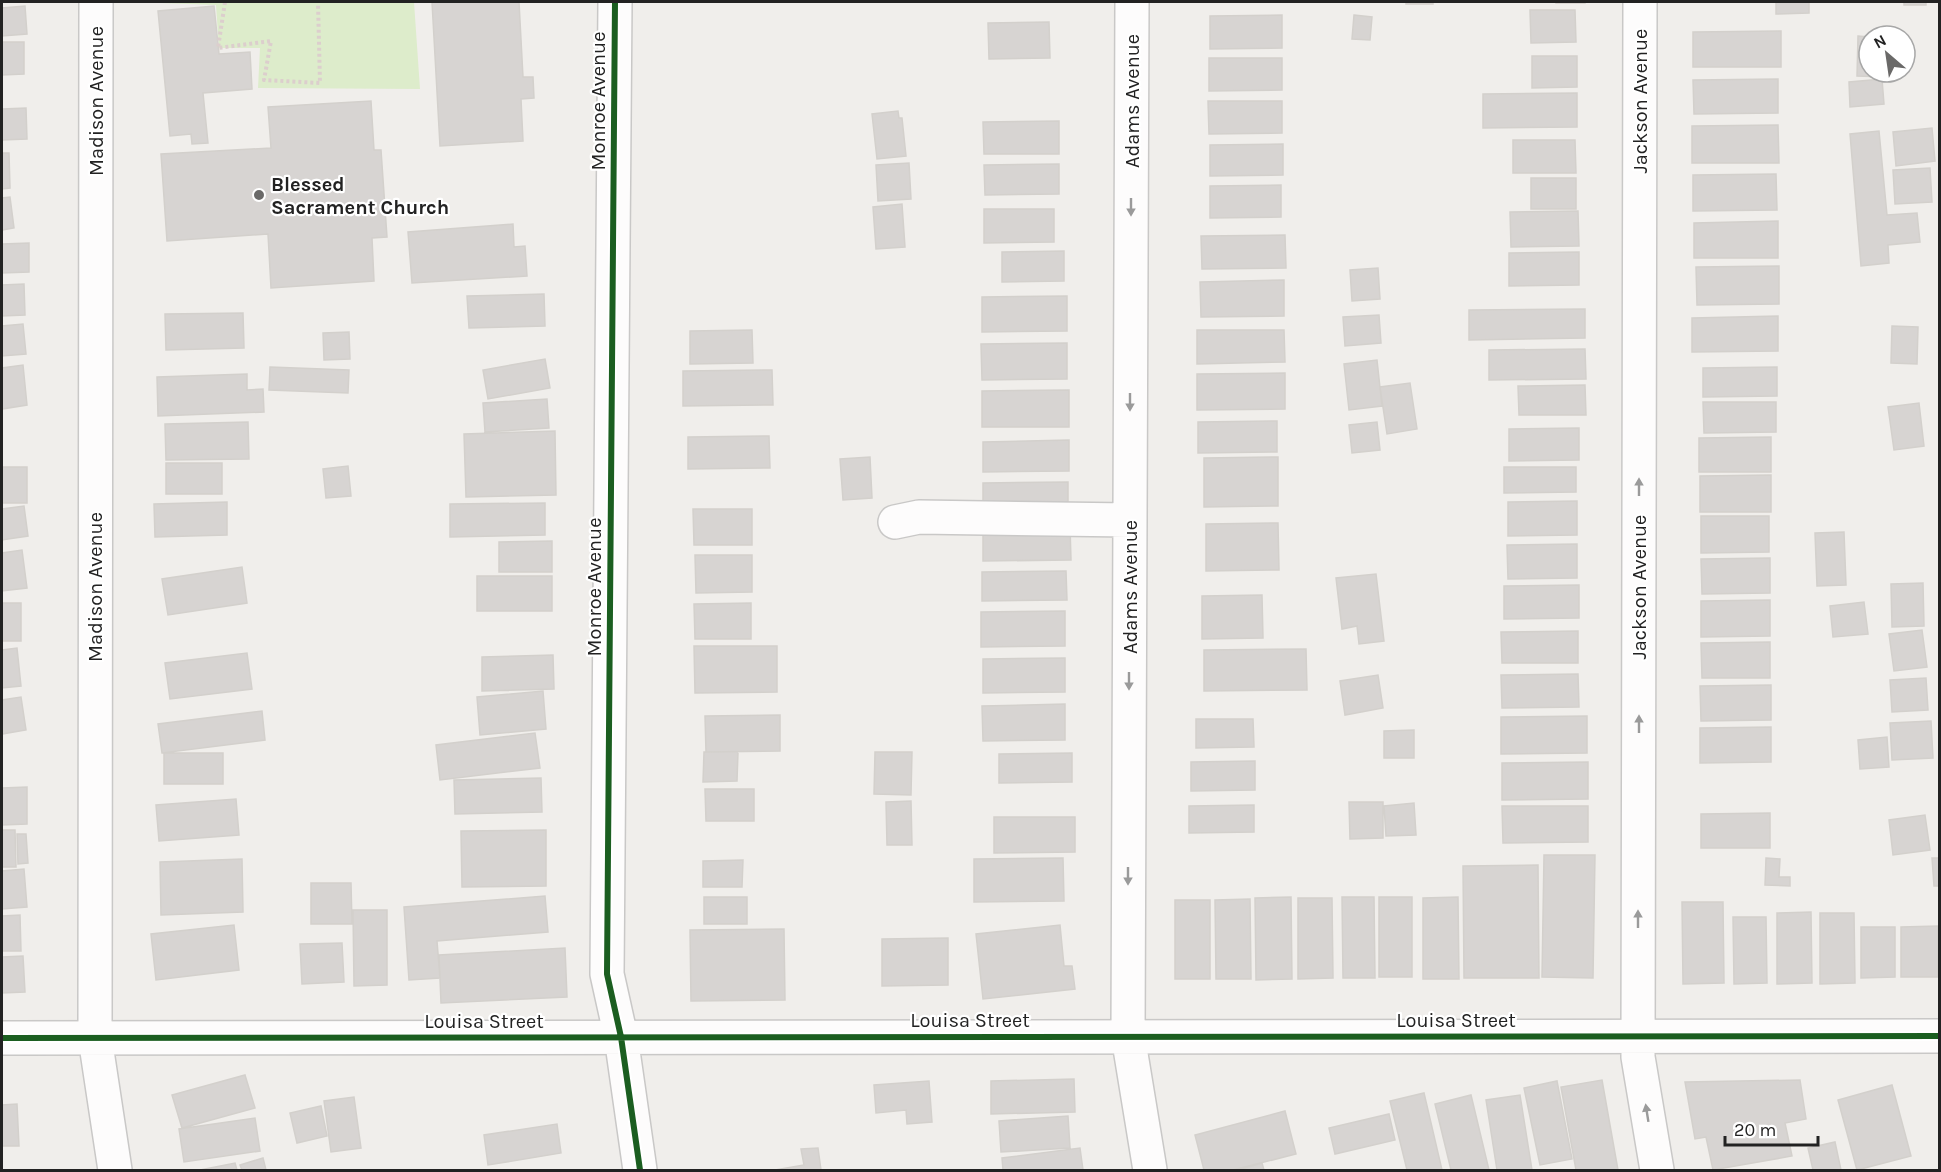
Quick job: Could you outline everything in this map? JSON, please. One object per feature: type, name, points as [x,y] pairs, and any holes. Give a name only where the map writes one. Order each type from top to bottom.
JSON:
[{"type":"street","name":"Madison Avenue","points":[[96,2],[95,1038],[115,1170]]},
{"type":"street","name":"Monroe Avenue","points":[[615,2],[607,974],[621,1037],[640,1170]]},
{"type":"street","name":"Adams Avenue","points":[[1132,2],[1128,1036],[1150,1170]]},
{"type":"street","name":"Jackson Avenue","points":[[1640,2],[1638,1057],[1657,1170]]},
{"type":"street","points":[[895,522],[919,517],[1130,520]]},
{"type":"street","name":"Louisa Street","points":[[2,1038],[1940,1036]]},
{"type":"path","points":[[225,2],[219,48],[271,40],[264,80],[320,83],[318,2]]},
{"type":"green space","points":[[133,2],[414,2],[420,89],[258,88],[260,48],[219,48],[216,5]]},
{"type":"building","points":[[432,2],[519,2],[523,77],[533,77],[534,98],[521,99],[523,141],[440,146]]},
{"type":"building","points":[[1406,2],[1433,2],[1433,4],[1406,4]]},
{"type":"building","points":[[1585,2],[1585,3],[1556,3]]},
{"type":"building","points":[[1776,2],[1809,2],[1809,13],[1776,14]]},
{"type":"building","points":[[1904,2],[1926,2],[1926,5],[1904,5]]},
{"type":"building","points":[[25,6],[27,34],[2,36],[2,8]]},
{"type":"building","points":[[214,6],[219,54],[250,52],[252,89],[203,93],[208,143],[192,144],[191,134],[170,136],[158,11]]},
{"type":"building","points":[[1530,10],[1575,10],[1576,42],[1531,43]]},
{"type":"building","points":[[1282,15],[1282,48],[1210,49],[1210,16]]},
{"type":"building","points":[[1354,15],[1372,17],[1370,40],[1352,39]]},
{"type":"building","points":[[1049,22],[1050,58],[989,59],[988,23]]},
{"type":"building","points":[[1781,31],[1781,67],[1693,67],[1693,32]]},
{"type":"building","points":[[2,42],[24,42],[24,74],[2,75]]},
{"type":"building","points":[[1532,56],[1577,56],[1577,87],[1532,88]]},
{"type":"building","points":[[1209,58],[1282,58],[1282,90],[1209,91]]},
{"type":"building","points":[[1778,79],[1778,113],[1694,114],[1693,80]]},
{"type":"building","points":[[1849,82],[1882,84],[1884,104],[1850,107]]},
{"type":"building","points":[[1577,93],[1577,127],[1483,128],[1483,94]]},
{"type":"building","points":[[371,101],[374,150],[381,150],[387,237],[372,238],[374,281],[271,288],[268,234],[167,241],[161,154],[271,148],[268,107]]},
{"type":"building","points":[[1208,101],[1282,101],[1282,133],[1209,134]]},
{"type":"building","points":[[26,108],[27,139],[2,140],[2,109]]},
{"type":"building","points":[[898,111],[899,118],[902,118],[906,156],[877,159],[872,114]]},
{"type":"building","points":[[1059,121],[1059,154],[984,154],[983,122]]},
{"type":"building","points":[[1778,125],[1779,163],[1692,163],[1692,126]]},
{"type":"building","points":[[1932,128],[1935,161],[1896,166],[1893,132]]},
{"type":"building","points":[[1879,131],[1887,215],[1917,213],[1920,242],[1888,245],[1889,263],[1861,266],[1850,134]]},
{"type":"building","points":[[1513,140],[1575,140],[1576,173],[1513,173]]},
{"type":"building","points":[[1283,144],[1283,175],[1210,176],[1210,145]]},
{"type":"building","points":[[2,153],[9,153],[10,188],[2,189]]},
{"type":"building","points":[[909,163],[911,199],[878,201],[876,165]]},
{"type":"building","points":[[1059,164],[1059,194],[985,195],[984,165]]},
{"type":"building","points":[[1930,168],[1932,202],[1895,204],[1893,170]]},
{"type":"building","points":[[1776,174],[1777,210],[1693,211],[1693,175]]},
{"type":"building","points":[[1531,178],[1576,178],[1576,209],[1531,209]]},
{"type":"building","points":[[1281,185],[1281,217],[1210,218],[1210,186]]},
{"type":"building","points":[[10,197],[14,228],[2,230],[2,198]]},
{"type":"building","points":[[902,204],[905,247],[876,249],[873,207]]},
{"type":"building","points":[[984,209],[1054,209],[1054,242],[984,243]]},
{"type":"building","points":[[1578,211],[1579,246],[1511,247],[1510,212]]},
{"type":"building","points":[[1778,221],[1778,258],[1694,258],[1694,223]]},
{"type":"building","points":[[513,224],[514,247],[525,246],[527,276],[412,283],[408,232]]},
{"type":"building","points":[[1285,235],[1286,268],[1202,269],[1201,236]]},
{"type":"building","points":[[29,243],[29,272],[2,273],[2,244]]},
{"type":"building","points":[[1064,251],[1064,281],[1002,282],[1002,252]]},
{"type":"building","points":[[1579,252],[1579,285],[1509,286],[1509,253]]},
{"type":"building","points":[[1779,266],[1779,304],[1697,305],[1696,267]]},
{"type":"building","points":[[1378,268],[1380,299],[1352,301],[1350,270]]},
{"type":"building","points":[[1284,280],[1284,316],[1201,317],[1200,282]]},
{"type":"building","points":[[24,284],[25,315],[2,316],[2,285]]},
{"type":"building","points":[[544,294],[545,326],[469,328],[467,296]]},
{"type":"building","points":[[1067,296],[1067,331],[982,332],[982,297]]},
{"type":"building","points":[[1585,309],[1585,338],[1469,340],[1469,310]]},
{"type":"building","points":[[243,313],[244,348],[166,350],[165,314]]},
{"type":"building","points":[[1379,315],[1381,343],[1345,346],[1343,317]]},
{"type":"building","points":[[1778,316],[1778,351],[1692,352],[1692,318]]},
{"type":"building","points":[[23,324],[26,354],[2,356],[2,326]]},
{"type":"building","points":[[1892,326],[1918,327],[1917,364],[1891,363]]},
{"type":"building","points":[[752,330],[753,363],[690,364],[690,331]]},
{"type":"building","points":[[1197,330],[1284,330],[1285,362],[1197,364]]},
{"type":"building","points":[[349,332],[350,359],[324,360],[323,333]]},
{"type":"building","points":[[1067,343],[1067,379],[982,380],[981,344]]},
{"type":"building","points":[[1585,349],[1586,379],[1489,380],[1489,350]]},
{"type":"building","points":[[545,359],[550,388],[488,399],[483,370]]},
{"type":"building","points":[[1377,360],[1382,406],[1349,410],[1344,364]]},
{"type":"building","points":[[23,365],[27,405],[2,409],[2,368]]},
{"type":"building","points":[[270,367],[349,370],[348,393],[269,390]]},
{"type":"building","points":[[1777,367],[1777,396],[1703,397],[1703,368]]},
{"type":"building","points":[[772,370],[773,405],[683,406],[683,371]]},
{"type":"building","points":[[1285,373],[1285,409],[1197,410],[1197,374]]},
{"type":"building","points":[[247,374],[247,390],[263,389],[264,412],[158,416],[157,377]]},
{"type":"building","points":[[1410,383],[1417,429],[1387,434],[1380,387]]},
{"type":"building","points":[[1585,385],[1586,415],[1519,415],[1518,386]]},
{"type":"building","points":[[1069,390],[1069,427],[982,427],[982,391]]},
{"type":"building","points":[[547,399],[549,428],[485,432],[483,403]]},
{"type":"building","points":[[1703,402],[1776,402],[1776,432],[1704,433]]},
{"type":"building","points":[[1919,403],[1924,446],[1894,450],[1888,407]]},
{"type":"building","points":[[1277,421],[1277,452],[1198,453],[1198,422]]},
{"type":"building","points":[[248,422],[249,459],[166,460],[165,424]]},
{"type":"building","points":[[1377,422],[1380,450],[1352,453],[1349,425]]},
{"type":"building","points":[[1579,428],[1579,460],[1509,461],[1509,429]]},
{"type":"building","points":[[555,431],[556,495],[466,497],[464,434]]},
{"type":"building","points":[[769,436],[770,468],[688,469],[688,437]]},
{"type":"building","points":[[1771,437],[1771,472],[1699,472],[1699,438]]},
{"type":"building","points":[[1069,440],[1069,471],[983,472],[983,442]]},
{"type":"building","points":[[870,457],[872,498],[843,500],[840,459]]},
{"type":"building","points":[[1278,457],[1278,506],[1204,507],[1204,458]]},
{"type":"building","points":[[166,463],[222,463],[222,494],[166,494]]},
{"type":"building","points":[[348,466],[351,496],[326,498],[323,469]]},
{"type":"building","points":[[2,467],[27,467],[27,503],[2,503]]},
{"type":"building","points":[[1504,467],[1576,467],[1576,492],[1504,493]]},
{"type":"building","points":[[1771,475],[1771,512],[1700,512],[1700,476]]},
{"type":"building","points":[[1068,482],[1068,516],[983,517],[983,483]]},
{"type":"building","points":[[1577,501],[1577,535],[1508,536],[1508,502]]},
{"type":"building","points":[[227,502],[227,535],[155,537],[154,504]]},
{"type":"building","points":[[545,503],[545,535],[450,537],[450,504]]},
{"type":"building","points":[[24,506],[28,536],[2,540],[2,509]]},
{"type":"building","points":[[693,509],[752,509],[752,545],[694,545]]},
{"type":"building","points":[[1701,516],[1769,516],[1769,552],[1701,553]]},
{"type":"building","points":[[1278,523],[1279,570],[1206,571],[1206,524]]},
{"type":"building","points":[[1070,526],[1071,560],[983,561],[983,527]]},
{"type":"building","points":[[1844,532],[1846,585],[1817,586],[1815,533]]},
{"type":"building","points":[[552,541],[552,572],[499,572],[499,542]]},
{"type":"building","points":[[1577,544],[1577,578],[1508,579],[1507,545]]},
{"type":"building","points":[[22,550],[27,588],[2,591],[2,553]]},
{"type":"building","points":[[695,555],[752,555],[752,592],[696,593]]},
{"type":"building","points":[[1770,558],[1770,593],[1702,594],[1701,559]]},
{"type":"building","points":[[242,567],[247,603],[168,615],[162,579]]},
{"type":"building","points":[[1066,571],[1067,600],[982,601],[982,572]]},
{"type":"building","points":[[1376,574],[1384,641],[1359,644],[1357,626],[1342,629],[1336,578]]},
{"type":"building","points":[[477,576],[552,576],[552,611],[477,611]]},
{"type":"building","points":[[1923,583],[1924,626],[1892,627],[1891,584]]},
{"type":"building","points":[[1579,585],[1579,618],[1504,619],[1504,586]]},
{"type":"building","points":[[1262,595],[1263,638],[1202,639],[1202,596]]},
{"type":"building","points":[[1770,600],[1770,636],[1701,637],[1701,601]]},
{"type":"building","points":[[1864,602],[1868,634],[1833,637],[1830,606]]},
{"type":"building","points":[[2,603],[21,603],[21,641],[2,641]]},
{"type":"building","points":[[751,603],[751,639],[695,639],[694,604]]},
{"type":"building","points":[[1065,611],[1065,646],[981,647],[981,612]]},
{"type":"building","points":[[1922,630],[1927,667],[1894,671],[1889,634]]},
{"type":"building","points":[[1578,631],[1578,663],[1502,663],[1501,632]]},
{"type":"building","points":[[1770,642],[1770,678],[1702,678],[1701,643]]},
{"type":"building","points":[[694,646],[777,646],[777,692],[695,693]]},
{"type":"building","points":[[17,648],[21,686],[2,688],[2,650]]},
{"type":"building","points":[[1306,649],[1307,690],[1204,691],[1204,650]]},
{"type":"building","points":[[247,653],[252,689],[170,699],[165,663]]},
{"type":"building","points":[[553,655],[554,689],[482,691],[482,657]]},
{"type":"building","points":[[1065,658],[1065,692],[983,693],[983,659]]},
{"type":"building","points":[[1578,674],[1579,707],[1502,708],[1501,675]]},
{"type":"building","points":[[1378,675],[1383,708],[1345,715],[1340,681]]},
{"type":"building","points":[[1926,678],[1928,710],[1892,712],[1890,680]]},
{"type":"building","points":[[1771,685],[1771,720],[1701,721],[1700,686]]},
{"type":"building","points":[[543,691],[546,729],[480,735],[477,697]]},
{"type":"building","points":[[21,697],[26,730],[2,734],[2,700]]},
{"type":"building","points":[[1065,704],[1065,740],[983,741],[982,706]]},
{"type":"building","points":[[262,711],[265,740],[162,753],[158,724]]},
{"type":"building","points":[[780,715],[780,751],[706,752],[705,716]]},
{"type":"building","points":[[1587,716],[1587,753],[1501,754],[1501,717]]},
{"type":"building","points":[[1196,719],[1253,719],[1254,747],[1196,748]]},
{"type":"building","points":[[1931,721],[1933,758],[1892,760],[1890,723]]},
{"type":"building","points":[[1771,727],[1771,762],[1700,763],[1700,728]]},
{"type":"building","points":[[1414,730],[1414,758],[1384,758],[1384,731]]},
{"type":"building","points":[[535,733],[540,768],[440,780],[436,745]]},
{"type":"building","points":[[1887,737],[1889,767],[1860,769],[1858,740]]},
{"type":"building","points":[[704,752],[738,752],[737,781],[703,782]]},
{"type":"building","points":[[875,752],[912,752],[911,795],[874,794]]},
{"type":"building","points":[[164,753],[223,753],[223,784],[164,784]]},
{"type":"building","points":[[1072,753],[1072,782],[999,783],[999,754]]},
{"type":"building","points":[[1255,761],[1255,790],[1191,791],[1191,762]]},
{"type":"building","points":[[1588,762],[1588,799],[1502,800],[1502,763]]},
{"type":"building","points":[[541,778],[542,812],[455,814],[454,780]]},
{"type":"building","points":[[27,787],[27,824],[2,825],[2,788]]},
{"type":"building","points":[[705,789],[754,789],[754,821],[706,821]]},
{"type":"building","points":[[236,799],[239,835],[159,841],[156,805]]},
{"type":"building","points":[[911,801],[912,845],[887,845],[886,802]]},
{"type":"building","points":[[1349,802],[1383,802],[1383,838],[1350,839]]},
{"type":"building","points":[[1414,803],[1416,835],[1386,836],[1384,806]]},
{"type":"building","points":[[1254,805],[1254,832],[1189,833],[1189,806]]},
{"type":"building","points":[[1502,806],[1588,806],[1588,842],[1503,843]]},
{"type":"building","points":[[1770,813],[1770,848],[1701,848],[1701,814]]},
{"type":"building","points":[[1925,815],[1930,850],[1893,855],[1889,820]]},
{"type":"building","points":[[994,817],[1075,817],[1075,852],[994,853]]},
{"type":"building","points":[[2,830],[15,830],[16,867],[2,867]]},
{"type":"building","points":[[546,830],[546,886],[462,887],[461,831]]},
{"type":"building","points":[[17,834],[26,834],[28,863],[18,864]]},
{"type":"building","points":[[1544,855],[1595,855],[1593,978],[1542,977]]},
{"type":"building","points":[[1063,858],[1064,901],[974,902],[974,859]]},
{"type":"building","points":[[1766,858],[1780,859],[1779,877],[1790,877],[1790,886],[1765,885]]},
{"type":"building","points":[[1932,858],[1940,858],[1940,886],[1934,886]]},
{"type":"building","points":[[242,859],[243,912],[161,915],[160,862]]},
{"type":"building","points":[[743,860],[742,887],[703,887],[703,861]]},
{"type":"building","points":[[1538,865],[1539,978],[1464,978],[1463,866]]},
{"type":"building","points":[[24,869],[27,907],[2,909],[2,871]]},
{"type":"building","points":[[311,883],[351,883],[352,924],[311,924]]},
{"type":"building","points":[[545,896],[548,932],[437,941],[440,978],[409,980],[404,907]]},
{"type":"building","points":[[704,897],[747,897],[747,924],[704,924]]},
{"type":"building","points":[[1291,897],[1292,979],[1256,980],[1255,898]]},
{"type":"building","points":[[1342,897],[1374,897],[1375,978],[1343,978]]},
{"type":"building","points":[[1379,897],[1412,897],[1412,977],[1379,977]]},
{"type":"building","points":[[1458,897],[1459,979],[1423,979],[1423,898]]},
{"type":"building","points":[[1298,898],[1332,898],[1333,978],[1298,979]]},
{"type":"building","points":[[1250,899],[1251,979],[1216,979],[1215,900]]},
{"type":"building","points":[[1175,900],[1210,900],[1210,979],[1175,979]]},
{"type":"building","points":[[1682,902],[1723,902],[1724,983],[1683,984]]},
{"type":"building","points":[[353,910],[387,910],[387,985],[354,986]]},
{"type":"building","points":[[1811,912],[1812,983],[1777,984],[1777,913]]},
{"type":"building","points":[[1820,913],[1854,913],[1855,983],[1820,984]]},
{"type":"building","points":[[20,915],[21,951],[2,951],[2,916]]},
{"type":"building","points":[[1733,917],[1766,917],[1767,983],[1734,984]]},
{"type":"building","points":[[234,925],[239,970],[156,980],[151,934]]},
{"type":"building","points":[[1060,925],[1064,966],[1072,966],[1075,989],[983,999],[976,934]]},
{"type":"building","points":[[1938,926],[1938,977],[1901,977],[1901,927]]},
{"type":"building","points":[[1861,927],[1895,927],[1895,977],[1861,978]]},
{"type":"building","points":[[784,929],[785,1000],[691,1001],[690,930]]},
{"type":"building","points":[[948,938],[948,985],[882,986],[882,939]]},
{"type":"building","points":[[342,943],[344,982],[302,984],[300,944]]},
{"type":"building","points":[[565,948],[567,997],[441,1003],[439,955]]},
{"type":"building","points":[[23,956],[25,992],[2,993],[2,957]]},
{"type":"building","points":[[245,1075],[255,1108],[182,1128],[172,1095]]},
{"type":"building","points":[[1074,1079],[1075,1112],[991,1114],[991,1081]]},
{"type":"building","points":[[1602,1080],[1618,1170],[1576,1170],[1561,1087]]},
{"type":"building","points":[[1800,1080],[1806,1119],[1785,1123],[1792,1156],[1713,1170],[1706,1137],[1695,1139],[1685,1082]]},
{"type":"building","points":[[929,1081],[932,1122],[907,1124],[906,1110],[876,1113],[874,1085]]},
{"type":"building","points":[[1557,1081],[1572,1159],[1540,1165],[1524,1088]]},
{"type":"building","points":[[1892,1085],[1911,1156],[1857,1170],[1838,1100]]},
{"type":"building","points":[[1424,1093],[1442,1170],[1407,1170],[1390,1101]]},
{"type":"building","points":[[1471,1095],[1489,1170],[1451,1170],[1435,1104]]},
{"type":"building","points":[[1520,1095],[1532,1170],[1497,1170],[1486,1100]]},
{"type":"building","points":[[354,1097],[361,1148],[331,1152],[324,1101]]},
{"type":"building","points":[[17,1104],[19,1146],[2,1146],[2,1105]]},
{"type":"building","points":[[321,1106],[327,1136],[297,1143],[290,1113]]},
{"type":"building","points":[[1285,1111],[1296,1154],[1233,1170],[1204,1170],[1195,1135]]},
{"type":"building","points":[[1389,1114],[1395,1140],[1335,1154],[1329,1128]]},
{"type":"building","points":[[1068,1116],[1070,1148],[1001,1152],[999,1121]]},
{"type":"building","points":[[255,1118],[260,1151],[184,1162],[179,1129]]},
{"type":"building","points":[[557,1124],[561,1153],[488,1165],[484,1135]]},
{"type":"building","points":[[1835,1142],[1841,1170],[1813,1170],[1808,1148]]},
{"type":"building","points":[[818,1148],[821,1170],[775,1170],[804,1165],[801,1149]]},
{"type":"building","points":[[1080,1148],[1083,1170],[1003,1170],[1002,1158]]},
{"type":"building","points":[[263,1158],[266,1170],[242,1170],[240,1165]]},
{"type":"building","points":[[235,1163],[237,1170],[200,1170]]},
{"type":"building","points":[[1262,1163],[1264,1170],[1238,1170]]},
{"type":"cycle path","points":[[615,2],[607,974],[621,1037],[640,1170]]},
{"type":"cycle path","points":[[2,1038],[1940,1036]]},
{"type":"place","name":"Blessed Sacrament Church","points":[[259,195]]}]
